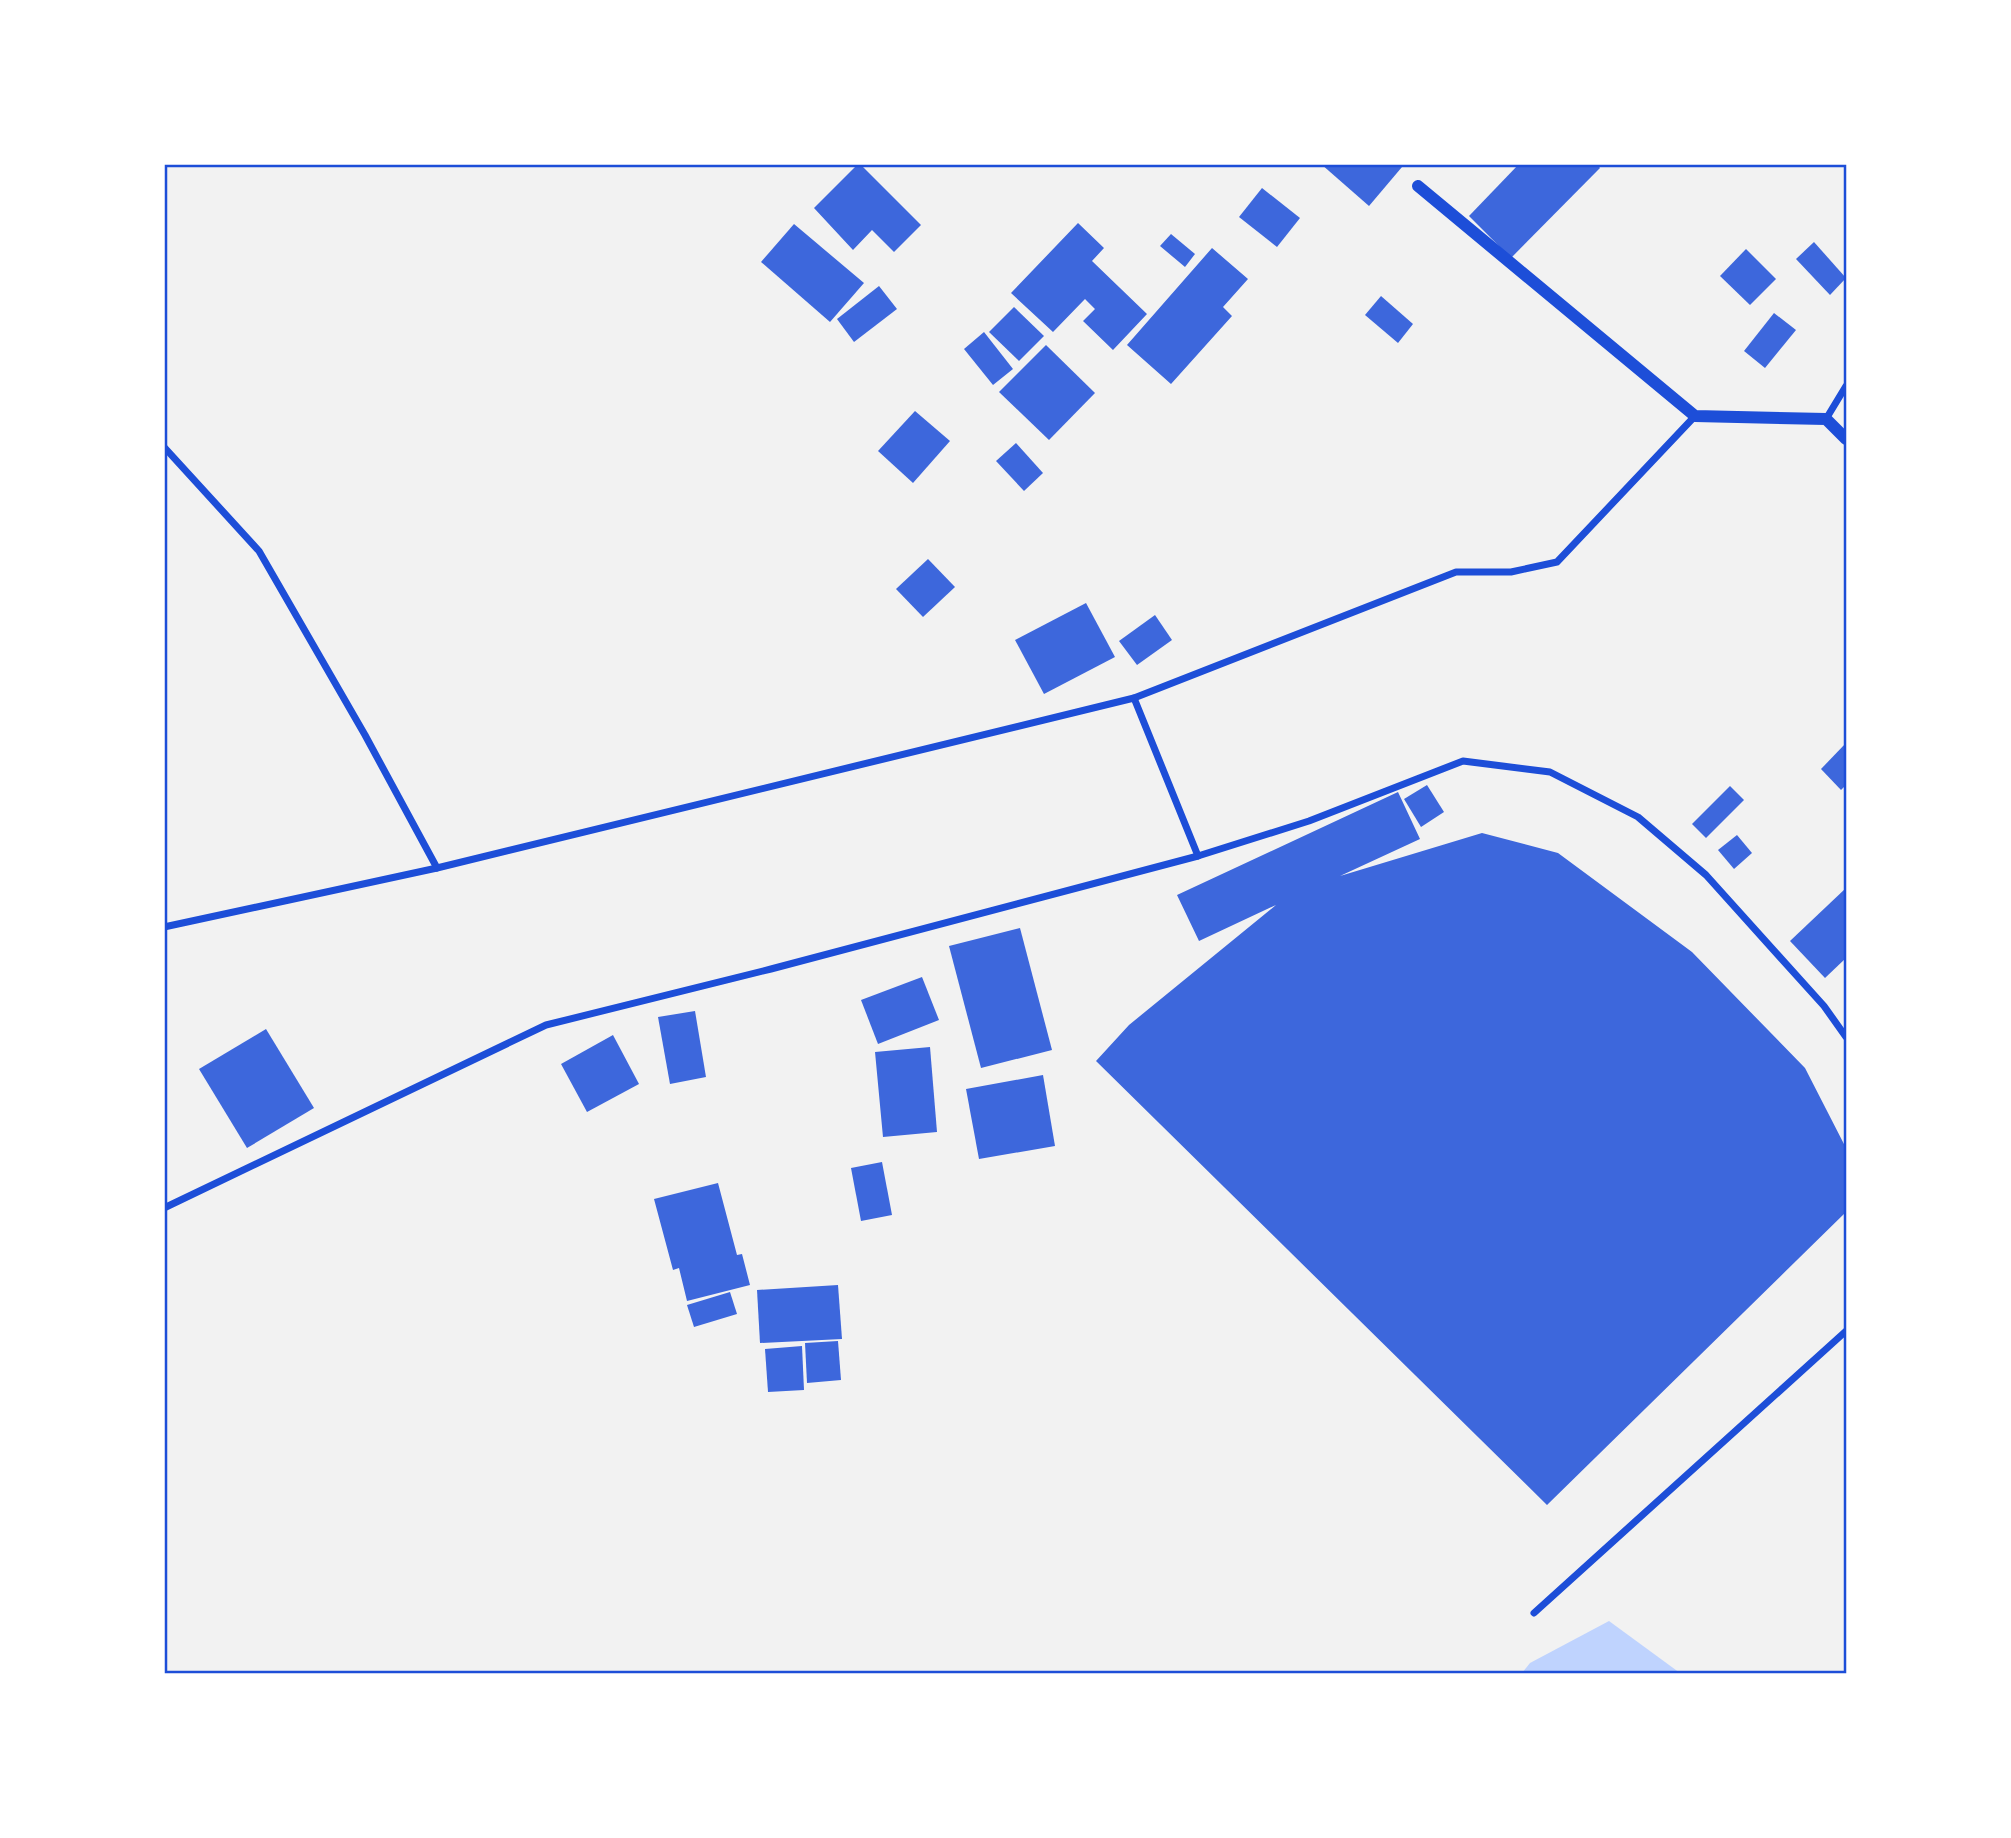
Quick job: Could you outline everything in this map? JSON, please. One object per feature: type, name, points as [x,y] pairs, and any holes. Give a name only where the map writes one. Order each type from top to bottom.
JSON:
[{"type":"street","points":[[1418,186],[1695,416],[1826,419],[1846,439]]},
{"type":"street","points":[[1826,419],[1846,386]]},
{"type":"street","points":[[164,927],[437,868],[1134,698],[1456,572],[1511,572],[1557,562],[1695,416]]},
{"type":"street","points":[[164,447],[259,551],[365,735],[437,868]]},
{"type":"street","points":[[1134,698],[1198,856]]},
{"type":"street","points":[[164,1208],[547,1025],[1198,856],[1309,821],[1463,761],[1550,772],[1638,817],[1706,875],[1824,1006],[1846,1037]]},
{"type":"street","points":[[1534,1613],[1846,1331]]},
{"type":"water","points":[[1609,1621],[1680,1673],[1522,1673],[1530,1663]]},
{"type":"building","points":[[858,164],[921,225],[894,252],[872,230],[853,250],[814,208]]},
{"type":"building","points":[[1321,164],[1399,164],[1402,167],[1369,206]]},
{"type":"building","points":[[1519,164],[1597,164],[1600,168],[1511,258],[1469,216]]},
{"type":"building","points":[[1262,188],[1300,218],[1277,247],[1239,217]]},
{"type":"building","points":[[1078,223],[1104,248],[1092,261],[1147,314],[1113,350],[1083,321],[1095,309],[1085,299],[1053,332],[1011,293]]},
{"type":"building","points":[[794,224],[864,283],[830,322],[761,262]]},
{"type":"building","points":[[1171,234],[1195,254],[1185,267],[1160,246]]},
{"type":"building","points":[[1814,242],[1846,278],[1830,295],[1796,259]]},
{"type":"building","points":[[1212,248],[1248,279],[1223,307],[1232,316],[1171,384],[1127,345]]},
{"type":"building","points":[[1746,249],[1776,279],[1750,305],[1720,276]]},
{"type":"building","points":[[879,286],[897,309],[854,342],[837,319]]},
{"type":"building","points":[[1381,296],[1413,324],[1398,343],[1365,315]]},
{"type":"building","points":[[1014,307],[1044,336],[1019,361],[989,332]]},
{"type":"building","points":[[1774,313],[1796,330],[1765,368],[1744,351]]},
{"type":"building","points":[[984,332],[1013,369],[993,385],[964,349]]},
{"type":"building","points":[[1046,345],[1095,393],[1049,440],[999,392]]},
{"type":"building","points":[[915,411],[950,441],[913,483],[878,451]]},
{"type":"building","points":[[1016,443],[1043,473],[1024,491],[996,461]]},
{"type":"building","points":[[928,559],[955,587],[923,617],[896,589]]},
{"type":"building","points":[[1086,603],[1115,657],[1044,694],[1015,640]]},
{"type":"building","points":[[1155,615],[1172,640],[1137,665],[1119,641]]},
{"type":"building","points":[[1846,743],[1846,785],[1841,790],[1821,769]]},
{"type":"building","points":[[1427,785],[1444,812],[1421,827],[1404,799]]},
{"type":"building","points":[[1730,786],[1744,800],[1706,838],[1692,824]]},
{"type":"building","points":[[1398,792],[1420,839],[1340,876],[1482,833],[1558,853],[1692,952],[1805,1068],[1846,1148],[1846,1212],[1547,1505],[1096,1061],[1129,1025],[1276,905],[1199,941],[1177,895]]},
{"type":"building","points":[[1737,835],[1752,853],[1734,869],[1718,850]]},
{"type":"building","points":[[1846,888],[1846,958],[1825,978],[1790,941]]},
{"type":"building","points":[[1020,928],[1052,1050],[981,1068],[949,946]]},
{"type":"building","points":[[922,977],[939,1020],[878,1044],[861,1000]]},
{"type":"building","points":[[695,1011],[706,1077],[670,1084],[658,1017]]},
{"type":"building","points":[[266,1029],[314,1108],[247,1148],[199,1069]]},
{"type":"building","points":[[613,1035],[639,1084],[587,1112],[561,1064]]},
{"type":"building","points":[[930,1047],[937,1132],[883,1137],[875,1052]]},
{"type":"building","points":[[1043,1075],[1055,1146],[979,1159],[966,1089]]},
{"type":"building","points":[[882,1162],[892,1215],[861,1221],[851,1168]]},
{"type":"building","points":[[718,1183],[737,1255],[742,1254],[750,1285],[687,1301],[679,1268],[673,1270],[654,1199]]},
{"type":"building","points":[[838,1285],[842,1339],[760,1343],[757,1290]]},
{"type":"building","points":[[730,1292],[737,1314],[694,1327],[687,1305]]},
{"type":"building","points":[[838,1341],[841,1380],[807,1383],[805,1343]]},
{"type":"building","points":[[802,1346],[804,1390],[768,1392],[765,1349]]}]
